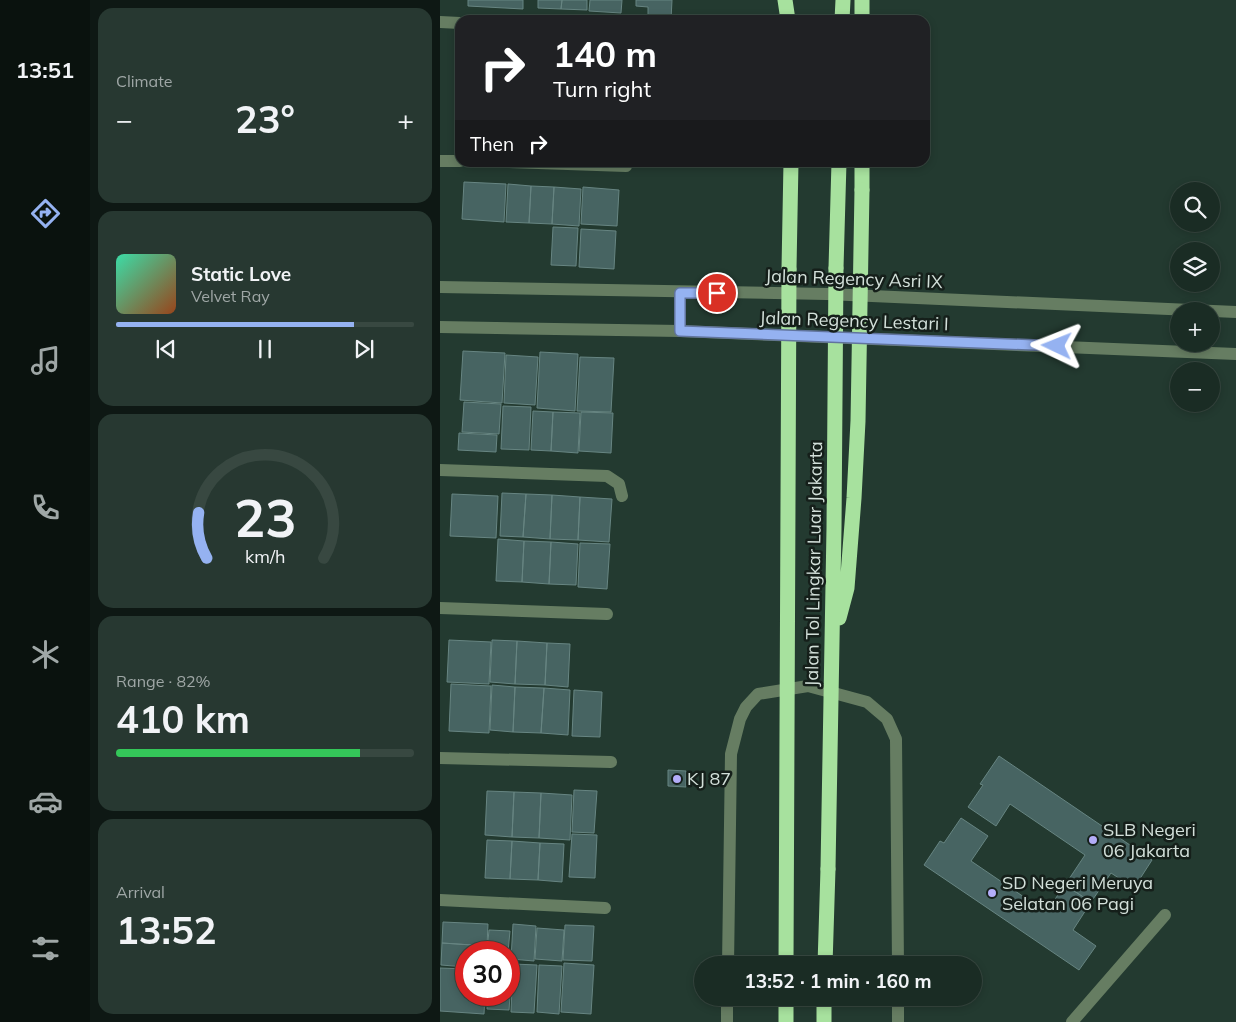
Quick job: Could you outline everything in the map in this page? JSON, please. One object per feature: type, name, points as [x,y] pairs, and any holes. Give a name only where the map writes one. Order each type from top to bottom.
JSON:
[{"type":"highway","points":[[785,0],[787,15]]},
{"type":"highway","points":[[794,0],[794,15]]},
{"type":"highway","points":[[842,15],[843,0]]},
{"type":"highway","points":[[862,0],[862,15]]},
{"type":"highway","name":"Jalan Tol Lingkar Luar Jakarta","points":[[786,956],[791,167]]},
{"type":"highway","name":"Jalan Tol Lingkar Luar Jakarta","points":[[825,956],[833,639],[836,268],[839,167]]},
{"type":"highway","points":[[833,639],[847,588],[854,498],[858,421],[862,167]]},
{"type":"highway","points":[[786,1006],[786,1022]]},
{"type":"highway","points":[[824,1006],[824,1022]]},
{"type":"street","points":[[440,22],[455,23]]},
{"type":"street","points":[[440,160],[455,161]]},
{"type":"street","name":"Jalan Regency Asri IX","points":[[440,287],[680,297],[827,294],[1236,312]]},
{"type":"street","points":[[680,297],[680,328]]},
{"type":"street","name":"Jalan Regency Lestari I","points":[[440,327],[680,328],[1236,354]]},
{"type":"street","points":[[440,470],[607,476],[619,484],[622,496]]},
{"type":"street","points":[[440,608],[607,614]]},
{"type":"street","points":[[728,956],[731,754],[740,719],[746,707],[758,694],[808,686],[867,702],[887,719],[896,739],[898,956]]},
{"type":"street","points":[[440,758],[611,762]]},
{"type":"street","points":[[440,900],[605,908]]},
{"type":"street","points":[[1072,1022],[1165,915]]},
{"type":"street","points":[[727,1006],[727,1022]]},
{"type":"street","points":[[898,1006],[898,1022]]},
{"type":"building","points":[[468,0],[523,0],[523,9],[468,6]]},
{"type":"building","points":[[538,0],[562,0],[561,9],[538,8]]},
{"type":"building","points":[[562,0],[587,0],[587,10],[561,9]]},
{"type":"building","points":[[590,0],[622,0],[621,13],[589,11]]},
{"type":"building","points":[[636,0],[672,0],[671,15],[648,15],[648,7],[636,6]]},
{"type":"building","points":[[464,182],[506,184],[504,222],[462,219]]},
{"type":"building","points":[[508,184],[531,186],[529,223],[506,222]]},
{"type":"building","points":[[531,186],[554,187],[552,224],[529,223]]},
{"type":"building","points":[[554,187],[581,189],[579,226],[552,224]]},
{"type":"building","points":[[583,187],[619,190],[617,226],[581,224]]},
{"type":"building","points":[[553,227],[578,228],[576,266],[551,265]]},
{"type":"building","points":[[581,229],[616,231],[614,269],[579,267]]},
{"type":"building","points":[[463,351],[505,353],[502,403],[460,400]]},
{"type":"building","points":[[540,352],[578,354],[575,411],[537,408]]},
{"type":"building","points":[[506,355],[538,357],[535,405],[504,403]]},
{"type":"building","points":[[580,357],[614,358],[611,412],[577,411]]},
{"type":"building","points":[[464,402],[501,404],[499,434],[462,432]]},
{"type":"building","points":[[503,406],[531,407],[529,450],[501,449]]},
{"type":"building","points":[[533,411],[553,412],[551,451],[531,450]]},
{"type":"building","points":[[553,412],[580,413],[578,453],[551,451]]},
{"type":"building","points":[[581,412],[613,413],[611,453],[579,451]]},
{"type":"building","points":[[459,433],[497,435],[496,452],[458,450]]},
{"type":"building","points":[[502,493],[526,494],[523,537],[500,536]]},
{"type":"building","points":[[452,494],[498,496],[496,538],[450,536]]},
{"type":"building","points":[[526,494],[552,495],[550,539],[523,537]]},
{"type":"building","points":[[552,495],[580,497],[578,540],[550,539]]},
{"type":"building","points":[[580,497],[612,499],[609,542],[578,540]]},
{"type":"building","points":[[498,539],[524,541],[522,582],[496,581]]},
{"type":"building","points":[[524,541],[551,542],[549,584],[522,582]]},
{"type":"building","points":[[551,542],[578,544],[576,585],[549,584]]},
{"type":"building","points":[[580,543],[610,544],[607,589],[578,587]]},
{"type":"building","points":[[449,640],[491,642],[489,684],[447,682]]},
{"type":"building","points":[[492,640],[517,641],[515,684],[490,682]]},
{"type":"building","points":[[517,641],[547,643],[545,685],[515,684]]},
{"type":"building","points":[[547,643],[570,644],[568,687],[545,685]]},
{"type":"building","points":[[451,684],[491,686],[489,733],[449,731]]},
{"type":"building","points":[[492,685],[515,687],[513,732],[490,730]]},
{"type":"building","points":[[515,687],[544,688],[541,733],[513,732]]},
{"type":"building","points":[[544,688],[570,690],[568,735],[541,733]]},
{"type":"building","points":[[574,690],[602,692],[600,737],[572,736]]},
{"type":"building","name":"SLB Negeri 06 Jakarta","points":[[999,756],[1152,860],[1134,888],[1111,873],[1091,902],[1065,885],[1085,855],[1010,804],[996,826],[968,807],[983,785],[980,784]]},
{"type":"building","name":"KJ 87","points":[[668,770],[686,771],[686,787],[668,786]]},
{"type":"building","points":[[574,790],[597,791],[594,833],[572,832]]},
{"type":"building","points":[[487,791],[514,792],[512,837],[485,835]]},
{"type":"building","points":[[514,792],[541,793],[539,838],[512,837]]},
{"type":"building","points":[[541,793],[572,795],[570,840],[539,838]]},
{"type":"building","name":"SD Negeri Meruya Selatan 06 Pagi","points":[[961,818],[988,836],[971,861],[1046,912],[1065,885],[1091,902],[1073,930],[1096,946],[1079,970],[924,865],[940,841],[944,843]]},
{"type":"building","points":[[572,834],[597,835],[595,878],[569,877]]},
{"type":"building","points":[[487,840],[512,841],[510,879],[485,878]]},
{"type":"building","points":[[512,841],[540,843],[538,880],[510,879]]},
{"type":"building","points":[[540,843],[564,844],[562,882],[538,880]]},
{"type":"building","points":[[443,922],[488,924],[487,941],[442,943]]},
{"type":"building","points":[[513,924],[536,926],[534,961],[520,960],[520,941],[512,941]]},
{"type":"building","points":[[565,925],[594,926],[592,961],[563,960]]},
{"type":"building","points":[[537,928],[564,930],[562,961],[535,959]]},
{"type":"building","points":[[489,930],[510,931],[509,941],[488,941]]},
{"type":"building","points":[[442,943],[455,944],[455,966],[441,965]]},
{"type":"building","points":[[564,963],[594,965],[591,1014],[561,1012]]},
{"type":"building","points":[[520,964],[537,965],[534,1013],[511,1012],[511,1006],[520,1006]]},
{"type":"building","points":[[539,965],[562,966],[559,1014],[537,1012]]},
{"type":"building","points":[[440,968],[455,969],[455,1006],[484,1006],[484,1014],[440,1011]]},
{"type":"building","points":[[487,1006],[509,1006],[509,1010],[487,1009]]},
{"type":"place","name":"KJ 87","points":[[677,779]]},
{"type":"place","name":"SLB Negeri 06 Jakarta","points":[[1093,840]]},
{"type":"place","name":"SD Negeri Meruya Selatan 06 Pagi","points":[[992,893]]},
{"type":"route","points":[[717,293],[680,293],[680,331],[1057,346]]}]
